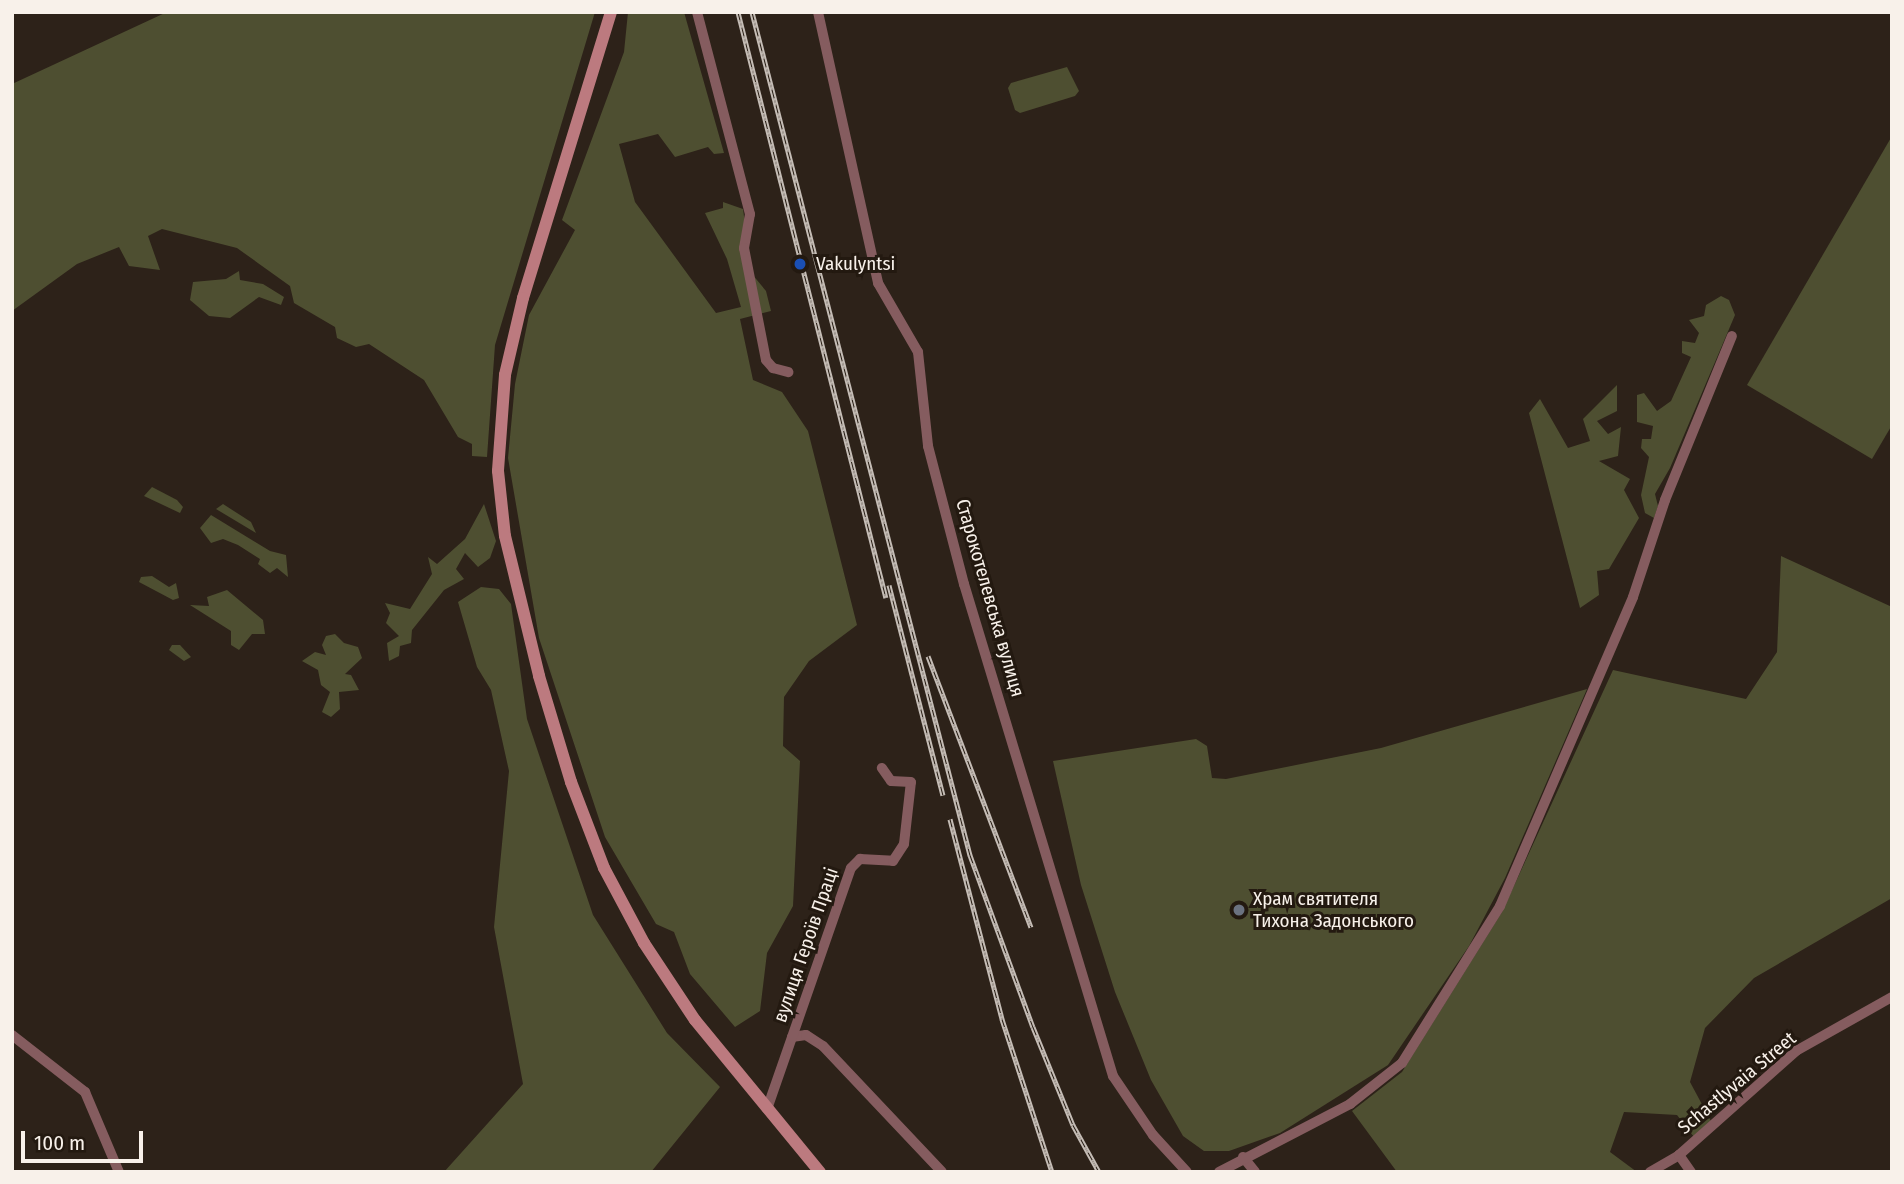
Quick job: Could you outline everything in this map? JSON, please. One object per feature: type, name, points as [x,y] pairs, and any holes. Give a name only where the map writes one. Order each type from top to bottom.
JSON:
[{"type":"main road","points":[[611,12],[523,298],[505,375],[498,471],[505,536],[539,676],[571,782],[604,869],[671,986],[726,1061],[820,1172]]},
{"type":"street","points":[[697,12],[750,214],[744,248],[766,360],[773,369],[788,372]]},
{"type":"street","name":"Старокотелевська вулиця","points":[[818,12],[878,283],[918,352],[928,446],[964,584],[1113,1076],[1153,1135],[1188,1172]]},
{"type":"street","points":[[1220,1172],[1243,1157],[1350,1104],[1402,1063],[1500,906],[1633,597],[1665,500],[1732,336]]},
{"type":"street","name":"вулиця Героїв Праці","points":[[767,1109],[851,868],[860,859],[893,861],[904,844],[911,782],[891,781],[882,768]]},
{"type":"street","name":"Schastlyvaia Street","points":[[1650,1172],[1679,1155],[1796,1051],[1892,997]]},
{"type":"street","points":[[792,1037],[806,1034],[823,1046],[943,1172]]},
{"type":"street","points":[[12,1035],[85,1092],[119,1172]]},
{"type":"street","name":"Schastlyvaia Street","points":[[1679,1155],[1691,1172]]},
{"type":"street","points":[[1243,1157],[1255,1172]]},
{"type":"green space","points":[[167,12],[595,12],[495,345],[487,457],[472,456],[472,444],[458,437],[424,380],[369,344],[356,347],[337,338],[335,327],[294,303],[290,286],[237,248],[162,229],[148,236],[160,270],[129,266],[119,247],[77,264],[12,311],[12,84]]},
{"type":"green space","points":[[628,12],[684,12],[724,153],[714,154],[708,147],[675,157],[658,134],[619,144],[635,202],[716,313],[741,307],[727,259],[705,213],[723,208],[723,202],[743,209],[752,274],[766,291],[771,311],[740,319],[753,380],[782,392],[808,431],[857,625],[809,661],[784,697],[783,746],[800,761],[793,906],[767,953],[760,1011],[735,1027],[690,974],[674,932],[656,924],[605,837],[539,638],[508,458],[515,384],[529,315],[575,230],[562,220],[624,52]]},
{"type":"green space","points":[[1067,67],[1079,91],[1075,96],[1020,113],[1015,110],[1008,88],[1011,83]]},
{"type":"green space","points":[[1892,136],[1892,425],[1872,459],[1747,385]]},
{"type":"green space","points":[[239,271],[240,280],[263,284],[284,297],[281,305],[259,297],[230,318],[209,316],[190,300],[193,282],[226,279]]},
{"type":"green space","points":[[1721,296],[1729,300],[1735,315],[1670,468],[1655,494],[1658,506],[1654,518],[1645,513],[1641,495],[1649,457],[1641,448],[1642,439],[1651,439],[1653,426],[1637,422],[1637,395],[1644,393],[1657,411],[1671,401],[1691,357],[1682,353],[1682,341],[1695,343],[1699,333],[1689,320],[1704,316],[1706,305]]},
{"type":"green space","points":[[1617,385],[1617,411],[1597,421],[1608,434],[1621,427],[1618,456],[1599,461],[1630,479],[1624,490],[1639,518],[1609,569],[1597,571],[1599,595],[1580,608],[1529,413],[1540,399],[1568,448],[1590,441],[1583,419]]},
{"type":"green space","points":[[152,487],[177,500],[183,507],[180,513],[144,496]]},
{"type":"green space","points":[[223,504],[251,522],[256,533],[216,509]]},
{"type":"green space","points":[[484,504],[496,541],[490,558],[478,567],[465,553],[456,569],[464,579],[444,590],[412,630],[411,643],[400,646],[399,656],[389,661],[387,643],[399,636],[386,623],[390,613],[385,603],[410,609],[432,574],[428,557],[437,564],[465,539]]},
{"type":"green space","points":[[211,515],[270,551],[286,555],[288,577],[277,568],[270,573],[258,564],[260,559],[238,545],[223,539],[211,543],[200,528]]},
{"type":"green space","points":[[1781,556],[1892,607],[1892,898],[1754,978],[1705,1028],[1690,1082],[1712,1123],[1694,1137],[1677,1115],[1624,1112],[1610,1152],[1637,1172],[1397,1172],[1352,1111],[1402,1072],[1502,912],[1613,670],[1746,699],[1777,652]]},
{"type":"green space","points":[[152,576],[169,587],[176,583],[179,598],[173,600],[139,582],[141,577]]},
{"type":"green space","points":[[481,587],[499,589],[511,604],[527,719],[593,915],[667,1033],[720,1087],[651,1172],[444,1172],[523,1084],[494,927],[509,771],[491,690],[477,667],[458,602]]},
{"type":"green space","points":[[227,590],[263,620],[265,634],[252,634],[239,650],[231,645],[231,631],[190,605],[209,606],[207,597]]},
{"type":"green space","points":[[335,634],[344,643],[358,647],[362,658],[345,674],[351,675],[359,690],[339,692],[340,709],[331,717],[322,712],[330,692],[321,685],[318,670],[302,661],[315,652],[326,655],[322,645],[326,636]]},
{"type":"green space","points":[[172,645],[180,645],[191,657],[184,661],[169,650]]},
{"type":"green space","points":[[1587,689],[1505,878],[1469,946],[1388,1065],[1280,1133],[1229,1151],[1204,1151],[1183,1136],[1151,1080],[1115,992],[1081,885],[1053,761],[1196,739],[1207,746],[1212,778],[1226,779],[1381,748]]},
{"type":"railway","points":[[738,12],[886,598]]},
{"type":"railway","points":[[752,12],[970,855],[1033,1027],[1073,1125],[1099,1172]]},
{"type":"railway","points":[[889,585],[943,795]]},
{"type":"railway","points":[[928,656],[1031,927]]},
{"type":"railway","points":[[950,819],[1002,1019],[1052,1172]]},
{"type":"place","name":"Vakulyntsi","points":[[800,264]]},
{"type":"place","name":"Храм святителя Тихона Задонського","points":[[1239,910]]}]
